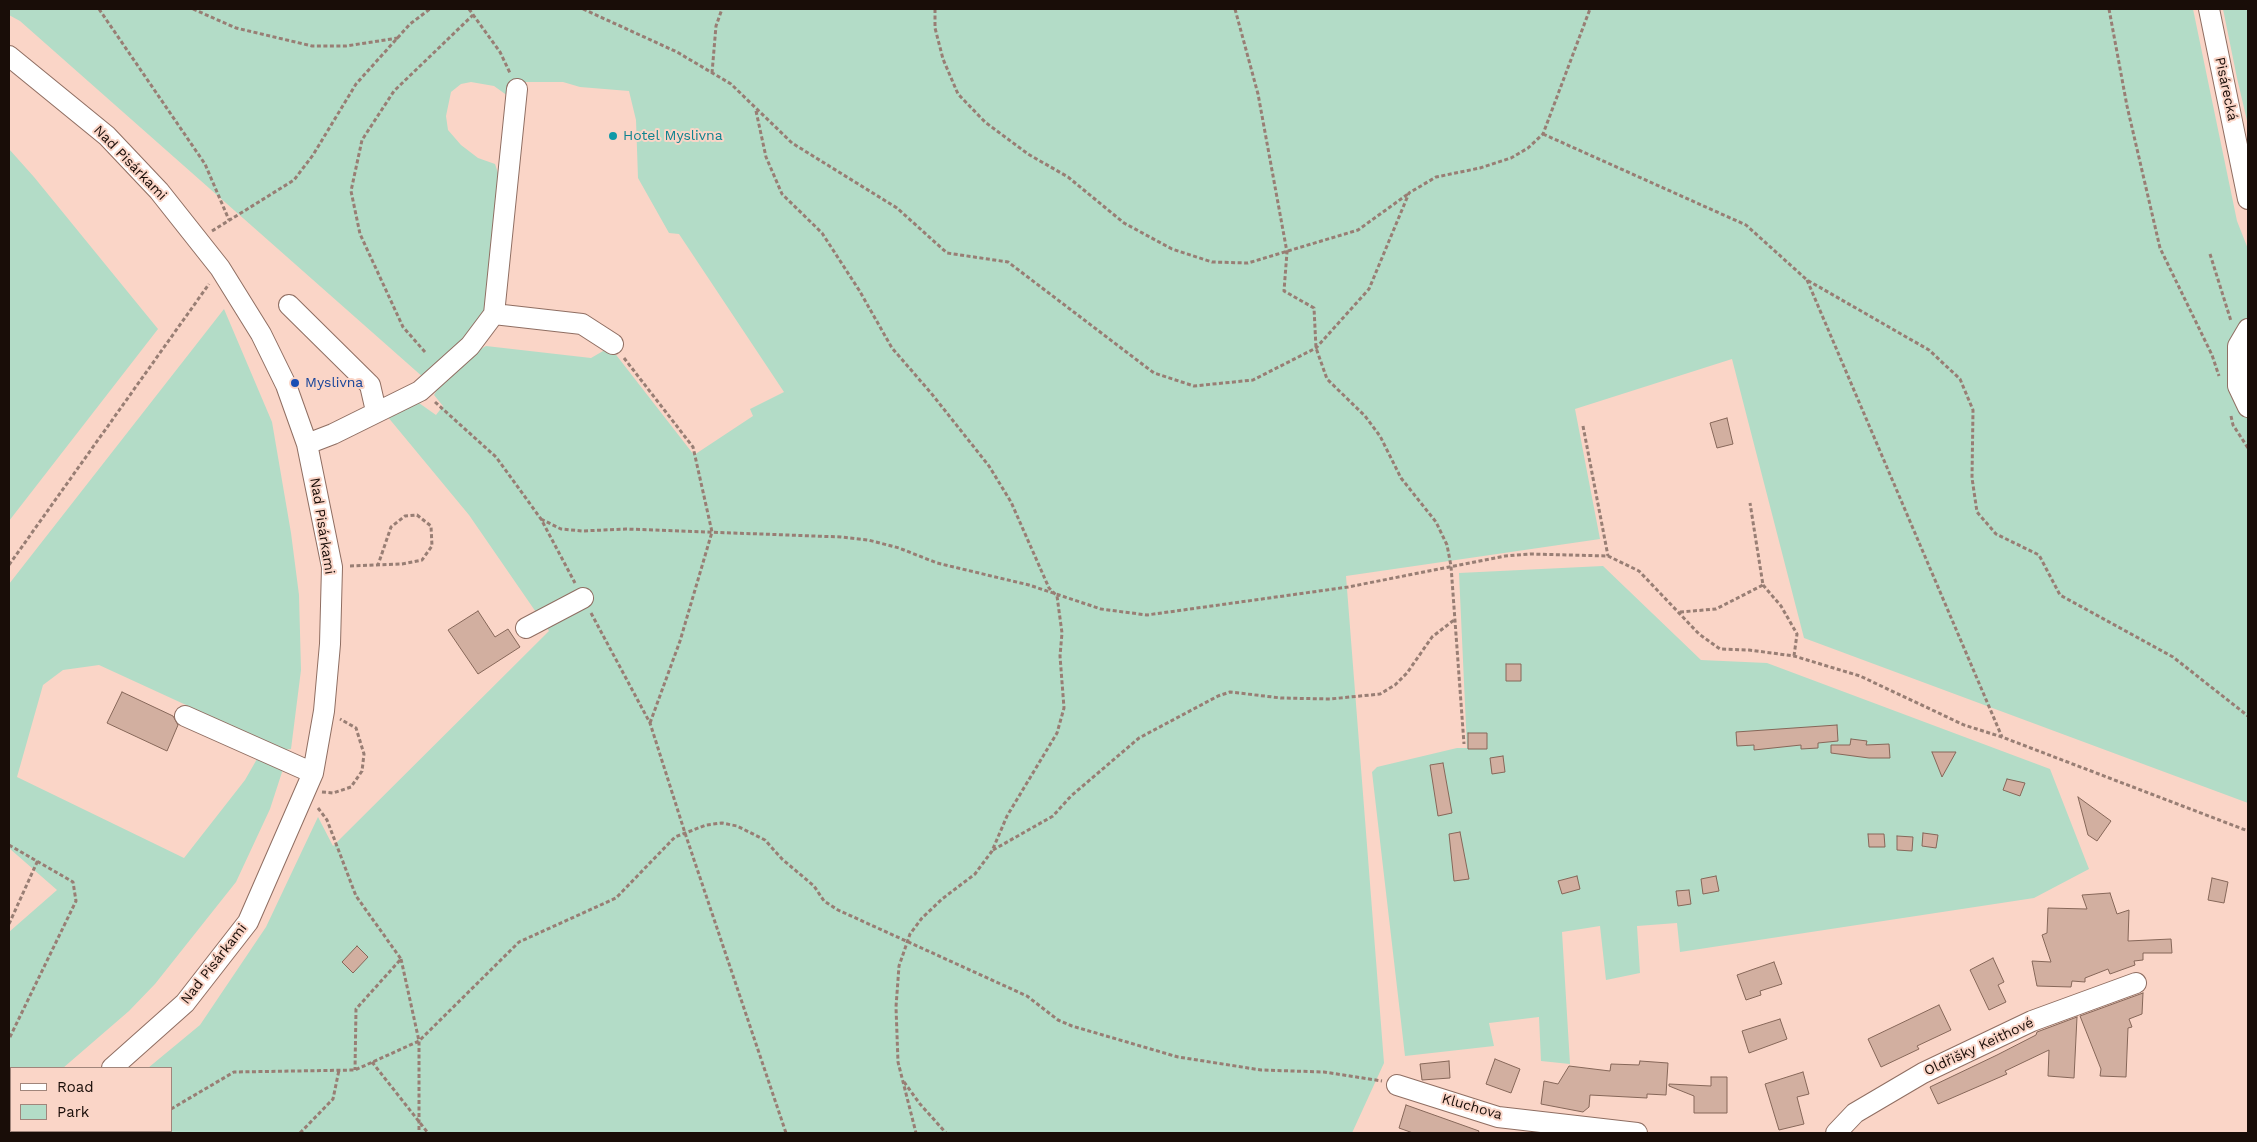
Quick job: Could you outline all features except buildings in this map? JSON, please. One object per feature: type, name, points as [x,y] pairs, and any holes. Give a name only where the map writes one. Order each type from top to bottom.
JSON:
[{"type":"street","name":"Pisárecká","points":[[2209,9],[2248,199]]},
{"type":"street","name":"Nad Pisárkami","points":[[9,56],[108,136],[160,191],[220,268],[261,334],[286,385],[307,444],[332,567],[330,644],[324,711],[309,782],[248,922],[185,1003],[113,1067]]},
{"type":"street","points":[[307,444],[333,434],[376,411],[420,391],[470,346],[494,314],[517,89]]},
{"type":"street","points":[[290,306],[370,385],[376,411]]},
{"type":"street","points":[[494,314],[582,324],[613,344]]},
{"type":"street","points":[[2243,337],[2238,386],[2248,408]]},
{"type":"street","points":[[526,628],[583,598]]},
{"type":"street","points":[[185,716],[309,782]]},
{"type":"street","name":"Oldřišky Keithové","points":[[1836,1133],[1855,1113],[1923,1073],[2032,1021],[2136,983]]},
{"type":"street","name":"Kluchova","points":[[1397,1085],[1498,1117],[1637,1133]]},
{"type":"path","points":[[99,9],[206,164],[229,220]]},
{"type":"path","points":[[193,9],[236,28],[312,46],[346,46],[398,38]]},
{"type":"path","points":[[198,239],[294,180],[312,155],[356,84],[410,24],[430,9]]},
{"type":"path","points":[[469,9],[500,52],[517,89]]},
{"type":"path","points":[[583,9],[677,52],[731,84],[792,143],[897,208],[948,253],[1008,262],[1154,373],[1194,386],[1253,380],[1316,348],[1369,289],[1409,193]]},
{"type":"path","points":[[712,73],[716,26],[722,9]]},
{"type":"path","points":[[935,9],[935,28],[943,59],[958,94],[984,122],[1028,154],[1068,177],[1124,223],[1172,250],[1212,262],[1248,263],[1358,230],[1409,193],[1436,177],[1480,168],[1511,158],[1528,148],[1543,134],[1590,9]]},
{"type":"path","points":[[1235,9],[1258,94],[1287,252],[1284,291],[1314,308],[1316,348],[1327,378],[1365,416],[1380,436],[1401,478],[1436,522],[1447,545],[1451,566],[1464,744]]},
{"type":"path","points":[[2109,9],[2127,106],[2160,248],[2212,355],[2220,381]]},
{"type":"path","points":[[425,352],[403,327],[364,243],[360,234],[351,191],[362,140],[394,91],[474,15]]},
{"type":"path","points":[[756,110],[766,157],[782,194],[822,233],[859,290],[892,348],[931,393],[989,466],[1011,502],[1049,588],[1058,596],[1062,633],[1060,656],[1064,696],[1062,720],[1049,749],[1007,816],[992,850],[974,874],[942,899],[922,918],[906,942],[899,966],[896,1007],[898,1062],[916,1133]]},
{"type":"path","points":[[1543,134],[1746,226],[1807,280],[1929,350],[1960,380],[1973,410],[1972,478],[1977,512],[1996,534],[2039,555],[2060,595],[2174,658],[2248,716]]},
{"type":"path","points":[[2210,254],[2243,337]]},
{"type":"path","points":[[9,565],[220,268]]},
{"type":"path","points":[[1807,280],[2002,737]]},
{"type":"path","points":[[613,344],[693,447],[712,532],[680,641],[650,723]]},
{"type":"path","points":[[420,391],[457,420],[496,457],[541,519],[650,723],[786,1133]]},
{"type":"path","points":[[2228,407],[2233,425],[2248,448]]},
{"type":"path","points":[[1583,426],[1608,556]]},
{"type":"path","points":[[1750,504],[1763,586],[1781,606],[1797,634],[1794,656]]},
{"type":"path","points":[[332,567],[402,564],[422,560],[432,546],[431,526],[417,515],[405,516],[391,527],[378,565]]},
{"type":"path","points":[[541,519],[560,529],[582,531],[626,529],[790,536],[842,536],[868,540],[899,548],[937,563],[1029,585],[1101,609],[1147,615],[1348,587],[1505,556],[1522,554],[1608,556],[1639,571],[1699,634],[1720,649],[1749,650],[1794,656],[1860,676],[1964,725],[2002,737],[2248,831]]},
{"type":"path","points":[[1679,612],[1716,609],[1763,586]]},
{"type":"path","points":[[992,850],[1053,816],[1072,796],[1139,738],[1218,696],[1230,692],[1281,698],[1330,699],[1380,694],[1395,685],[1407,673],[1432,637],[1454,620]]},
{"type":"path","points":[[309,782],[333,793],[352,787],[362,771],[364,754],[356,728],[324,711]]},
{"type":"path","points":[[309,782],[327,820],[356,896],[401,959],[419,1041],[419,1133]]},
{"type":"path","points":[[172,1108],[234,1072],[355,1070],[419,1041],[519,942],[616,898],[675,837],[722,822],[752,832],[765,840],[782,860],[814,886],[824,901],[838,910],[1027,996],[1058,1020],[1072,1026],[1178,1057],[1260,1070],[1324,1072],[1397,1085]]},
{"type":"path","points":[[9,845],[74,882],[76,901],[9,1039]]},
{"type":"path","points":[[9,924],[38,860]]},
{"type":"path","points":[[355,1070],[356,1009],[401,959]]},
{"type":"path","points":[[372,1062],[428,1133]]},
{"type":"path","points":[[300,1133],[333,1099],[339,1070]]},
{"type":"path","points":[[902,1079],[920,1104],[946,1133]]},
{"type":"green space","points":[[9,9],[2193,9],[2237,221],[2248,249],[2248,803],[1804,638],[1732,359],[1575,409],[1600,539],[1346,576],[1384,1063],[1352,1133],[52,1133],[172,1132],[172,1067],[149,1067],[200,1025],[266,927],[318,817],[333,846],[549,631],[469,515],[387,416],[409,403],[419,403],[436,415],[443,406],[434,395],[438,388],[474,353],[486,346],[591,358],[610,347],[694,455],[753,416],[750,409],[784,392],[679,234],[669,233],[638,178],[636,120],[629,91],[580,87],[563,82],[524,82],[511,89],[508,96],[494,86],[471,82],[461,84],[451,92],[446,116],[448,130],[461,145],[478,158],[495,164],[500,179],[487,304],[480,324],[424,378],[20,21],[9,15]]},
{"type":"green space","points":[[2223,9],[2248,9],[2248,125],[2237,78]]},
{"type":"green space","points":[[9,149],[158,329],[9,521]]},
{"type":"green space","points":[[224,309],[272,422],[291,533],[299,595],[301,670],[291,749],[284,750],[99,665],[63,670],[43,685],[17,777],[184,858],[245,780],[257,759],[283,769],[270,809],[236,882],[155,984],[129,1011],[64,1067],[10,1067],[9,1105],[9,932],[57,890],[9,848],[9,584]]},
{"type":"green space","points":[[1603,566],[1701,660],[1767,663],[2050,769],[2089,869],[2034,898],[1680,952],[1677,923],[1637,926],[1640,973],[1606,980],[1600,926],[1562,932],[1570,1064],[1541,1061],[1539,1017],[1489,1023],[1494,1046],[1405,1056],[1372,772],[1377,767],[1457,748],[1467,748],[1459,573]]},
{"type":"place","name":"Hotel Myslivna","points":[[613,136]]},
{"type":"place","name":"Myslivna","points":[[295,383]]}]
